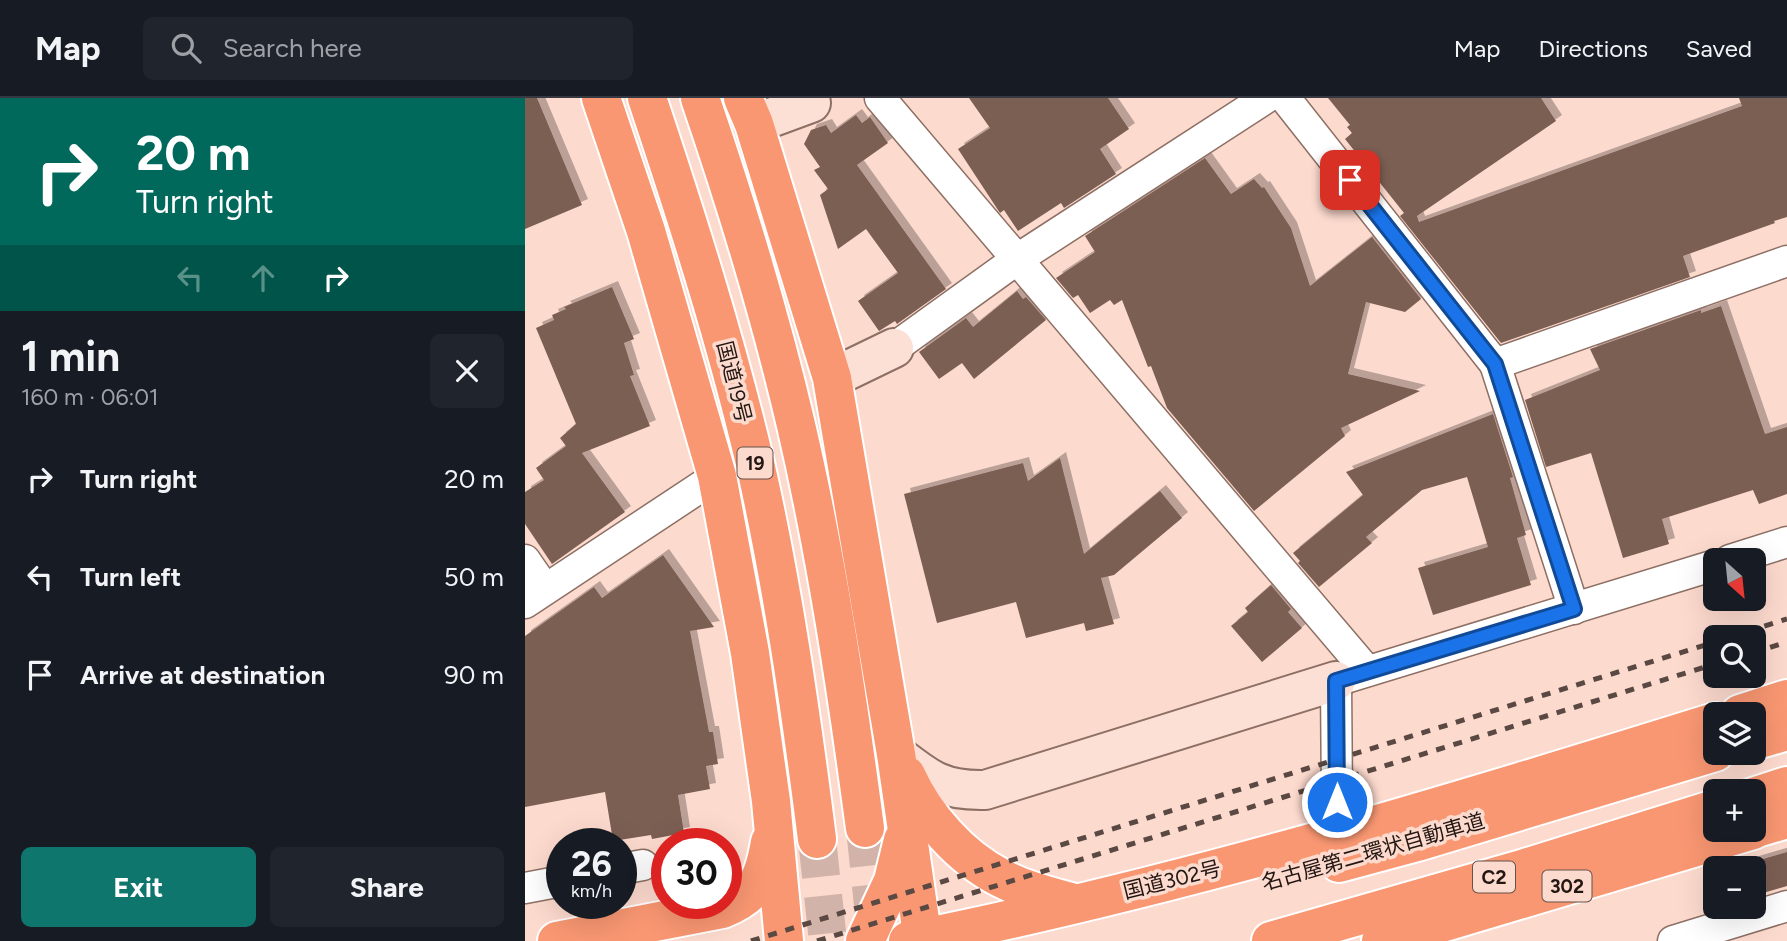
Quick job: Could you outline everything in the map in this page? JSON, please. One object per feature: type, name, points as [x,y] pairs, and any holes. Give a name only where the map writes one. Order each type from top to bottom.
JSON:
[{"type":"highway","points":[[601,98],[646,232],[717,476],[750,653],[773,825],[784,941]]},
{"type":"highway","name":"国道19号","points":[[647,98],[718,323],[755,464],[800,707],[817,839]]},
{"type":"highway","name":"19","points":[[700,98],[734,197],[796,426],[822,549],[845,683],[865,828]]},
{"type":"highway","points":[[748,111],[832,378],[896,754],[918,940]]},
{"type":"highway","points":[[1766,706],[1787,699]]},
{"type":"highway","name":"国道302号","points":[[918,940],[1077,904],[1320,841],[1472,798],[1703,726]]},
{"type":"highway","points":[[1766,737],[1787,731]]},
{"type":"highway","points":[[896,754],[914,792],[933,819],[952,841],[974,860],[1000,878],[1077,904]]},
{"type":"highway","name":"名古屋第二環状自動車道","points":[[1028,941],[1146,914],[1417,842],[1703,756]]},
{"type":"highway","points":[[1766,793],[1787,786]]},
{"type":"highway","name":"C2","points":[[1271,941],[1522,869],[1703,813]]},
{"type":"highway","name":"302","points":[[1766,826],[1787,819]]},
{"type":"highway","points":[[865,941],[893,881],[906,821]]},
{"type":"highway","points":[[557,941],[722,909],[742,901],[757,886],[767,863],[773,825]]},
{"type":"highway","name":"302","points":[[1381,941],[1713,842]]},
{"type":"street","points":[[880,98],[1016,260],[1351,676],[1334,826],[1320,841]]},
{"type":"street","points":[[832,378],[894,348],[1016,260],[1266,98]]},
{"type":"street","points":[[1285,98],[1495,364],[1574,609]]},
{"type":"street","points":[[748,111],[818,101]]},
{"type":"street","points":[[1495,364],[1787,261]]},
{"type":"street","points":[[525,560],[535,596],[717,476]]},
{"type":"street","points":[[1766,549],[1787,542]]},
{"type":"street","points":[[896,754],[937,783],[964,791],[985,790],[1703,569]]},
{"type":"street","points":[[525,888],[546,884]]},
{"type":"street","points":[[1673,941],[1787,906]]},
{"type":"building","points":[[525,98],[537,98],[582,205],[525,229]]},
{"type":"building","points":[[969,98],[1108,98],[1129,129],[1100,149],[1116,174],[1064,208],[1061,203],[1018,231],[1004,210],[1000,213],[958,149],[990,128]]},
{"type":"building","points":[[1328,98],[1541,98],[1556,121],[1417,216],[1419,222],[1742,106],[1739,98],[1787,98],[1787,217],[1683,256],[1690,277],[1501,343],[1400,216],[1404,213],[1345,139],[1352,133],[1347,127],[1350,125]]},
{"type":"building","points":[[856,115],[862,123],[870,117],[888,143],[857,165],[946,289],[897,324],[895,321],[879,331],[858,301],[898,273],[866,229],[838,249],[820,195],[828,189],[814,170],[820,167],[804,144],[811,130],[826,125],[831,133]]},
{"type":"building","points":[[1205,158],[1231,194],[1254,179],[1264,187],[1291,228],[1310,286],[1372,237],[1421,299],[1405,312],[1366,302],[1348,374],[1420,391],[1341,428],[1345,436],[1254,511],[1167,408],[1122,300],[1114,305],[1110,300],[1090,313],[1078,295],[1073,298],[1056,278],[1095,252],[1085,236]]},
{"type":"building","points":[[612,287],[634,339],[624,343],[634,375],[630,376],[650,426],[582,453],[625,512],[552,564],[525,524],[525,492],[544,480],[536,468],[566,446],[560,438],[576,424],[536,328],[554,320],[552,315],[566,309],[564,307]]},
{"type":"building","points":[[1017,291],[1023,299],[1026,297],[1046,320],[974,379],[962,363],[939,379],[919,352],[966,318],[973,327]]},
{"type":"building","points":[[1721,306],[1765,434],[1787,427],[1787,494],[1759,504],[1753,490],[1662,519],[1669,544],[1623,558],[1591,453],[1546,467],[1525,400],[1600,370],[1590,349],[1701,310],[1701,313]]},
{"type":"building","points":[[1493,414],[1513,477],[1510,478],[1526,535],[1517,538],[1531,585],[1433,615],[1418,568],[1488,547],[1467,477],[1422,490],[1366,537],[1372,543],[1319,587],[1298,563],[1300,561],[1293,553],[1363,495],[1346,472]]},
{"type":"building","points":[[1060,458],[1084,554],[1160,491],[1182,518],[1114,575],[1101,578],[1114,624],[1086,631],[1084,623],[1026,638],[1016,602],[937,623],[904,494],[1023,463],[1028,481]]},
{"type":"building","points":[[663,555],[714,627],[690,631],[709,732],[713,732],[718,764],[706,766],[710,789],[678,795],[683,828],[651,828],[651,835],[637,837],[637,828],[611,828],[605,792],[525,807],[525,636],[594,587],[602,598]]},
{"type":"building","points":[[1271,585],[1291,609],[1288,612],[1302,628],[1262,662],[1231,626],[1248,612],[1245,608]]},
{"type":"building","points":[[1787,852],[1787,886],[1766,892],[1766,858]]},
{"type":"tunnel","points":[[865,828],[876,934]]},
{"type":"tunnel","points":[[817,839],[828,941]]},
{"type":"railway","points":[[1766,626],[1787,619]]},
{"type":"railway","points":[[1766,649],[1787,642]]},
{"type":"railway","points":[[751,941],[1703,646]]},
{"type":"railway","points":[[817,941],[1703,668]]},
{"type":"route","points":[[1337,802],[1336,681],[1574,609],[1495,364],[1350,180]]}]
